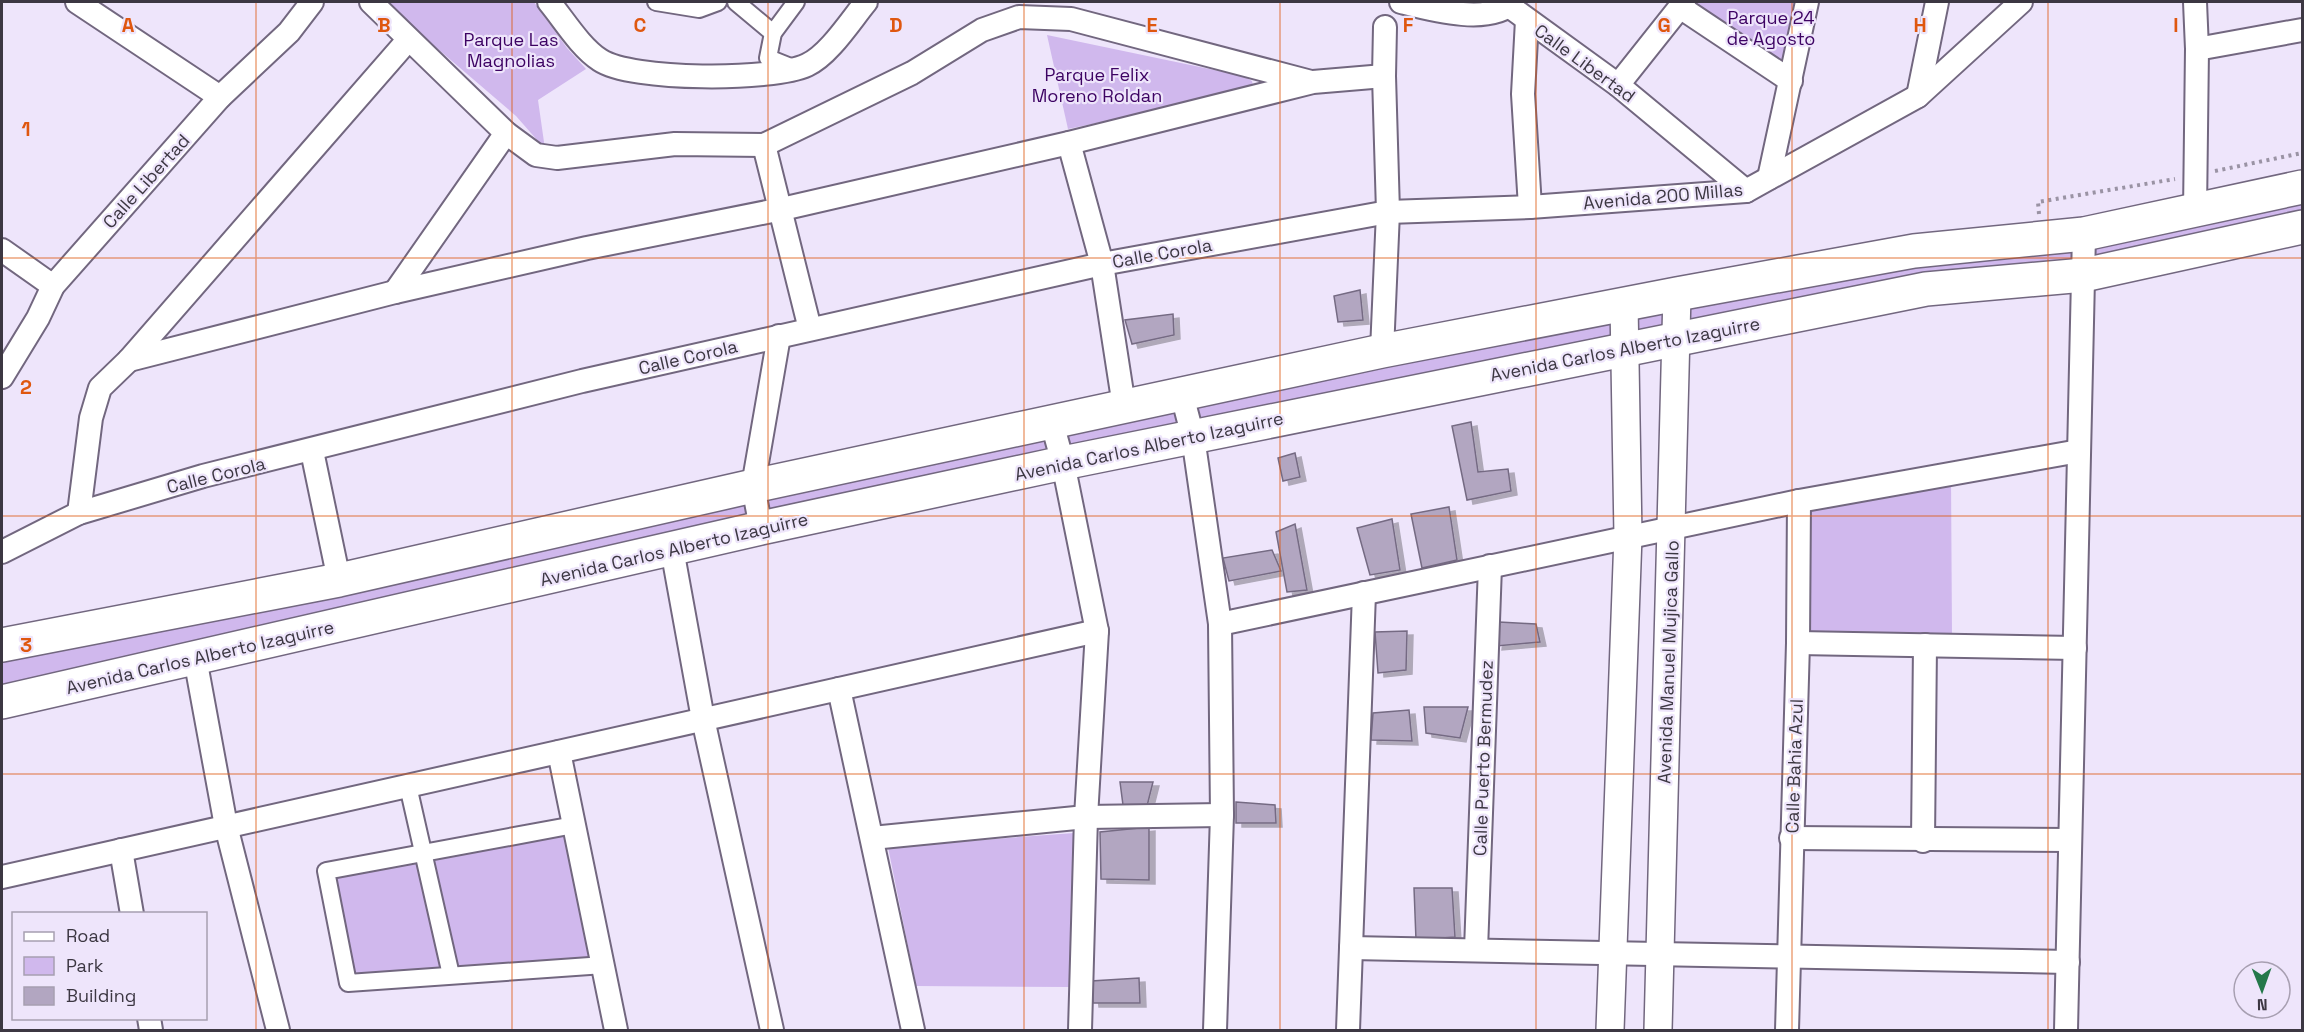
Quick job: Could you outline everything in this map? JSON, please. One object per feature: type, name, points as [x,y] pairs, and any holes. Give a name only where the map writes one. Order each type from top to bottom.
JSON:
[{"type":"main road","points":[[2,645],[339,580],[753,486],[1382,351],[1914,251],[2084,234],[2195,212],[2302,187]]},
{"type":"main road","name":"Avenida Carlos Alberto Izaguirre","points":[[2,702],[761,528],[1063,463],[1926,290],[2084,275],[2302,227]]},
{"type":"street","points":[[77,2],[220,97]]},
{"type":"street","name":"Calle Libertad","points":[[2,377],[38,318],[52,286],[220,97],[289,32],[312,2]]},
{"type":"street","points":[[371,2],[506,133],[536,155],[557,158],[675,144],[764,145],[912,73],[982,30],[1019,17],[1071,19],[1312,82]]},
{"type":"street","points":[[549,2],[600,60],[629,71],[705,77],[768,73],[808,65],[833,43],[866,2]]},
{"type":"street","points":[[656,2],[699,9],[718,2]]},
{"type":"street","points":[[736,2],[773,33]]},
{"type":"street","points":[[793,68],[768,58],[773,33],[796,2]]},
{"type":"street","name":"Calle Libertad","points":[[1401,2],[1441,12],[1484,14],[1511,4],[1527,20],[1618,85],[1746,191]]},
{"type":"street","points":[[1769,178],[1807,2]]},
{"type":"street","points":[[1918,96],[1937,2]]},
{"type":"street","name":"Avenida 200 Millas","points":[[1388,212],[1530,207],[1746,191],[1918,96],[2021,2]]},
{"type":"street","points":[[2195,2],[2197,49],[2195,212]]},
{"type":"street","points":[[1618,85],[1682,4],[1791,81]]},
{"type":"street","points":[[1527,20],[1523,94],[1530,207]]},
{"type":"street","points":[[1382,351],[1388,212],[1385,27]]},
{"type":"street","points":[[2197,49],[2302,30]]},
{"type":"street","points":[[79,513],[91,418],[100,388],[129,360],[408,40]]},
{"type":"street","points":[[129,360],[395,292],[587,248],[782,209],[1069,143],[1312,82],[1384,76]]},
{"type":"street","points":[[395,292],[506,133]]},
{"type":"street","points":[[1069,143],[1102,264],[1124,406]]},
{"type":"street","points":[[764,145],[782,209],[810,329]]},
{"type":"street","name":"Calle Corola","points":[[2,552],[79,513],[203,476],[312,451],[582,381],[1102,264],[1388,212]]},
{"type":"street","points":[[2066,1030],[2084,234]]},
{"type":"street","points":[[2,250],[52,286]]},
{"type":"street","name":"Avenida Manuel Mujica Gallo","points":[[1658,1030],[1677,294]]},
{"type":"street","points":[[1610,1030],[1628,536],[1624,304]]},
{"type":"street","points":[[761,528],[753,486],[778,336]]},
{"type":"street","points":[[1182,395],[1193,437],[1220,624],[1222,814],[1215,1030]]},
{"type":"street","points":[[1052,423],[1063,463],[1097,631],[1086,817],[1080,1030]]},
{"type":"street","points":[[312,451],[339,580]]},
{"type":"street","points":[[1220,624],[1799,501],[2079,451]]},
{"type":"street","name":"Calle Bahia Azul","points":[[1787,1030],[1798,644],[1799,501]]},
{"type":"street","points":[[672,549],[703,719],[772,1030]]},
{"type":"street","name":"Calle Puerto Bermudez","points":[[1476,950],[1490,566]]},
{"type":"street","points":[[1348,1030],[1364,593]]},
{"type":"street","points":[[2,877],[1097,631]]},
{"type":"street","points":[[1798,644],[2075,648]]},
{"type":"street","points":[[1923,841],[1925,645]]},
{"type":"street","points":[[195,658],[226,826],[278,1030]]},
{"type":"street","points":[[839,689],[913,1030]]},
{"type":"street","points":[[559,752],[616,1030]]},
{"type":"street","points":[[408,786],[452,975]]},
{"type":"street","points":[[872,838],[1086,817],[1222,814]]},
{"type":"street","points":[[574,825],[326,871],[348,983],[604,965]]},
{"type":"street","points":[[1791,838],[1923,841],[2070,840]]},
{"type":"street","points":[[121,850],[132,912]]},
{"type":"street","points":[[1351,948],[2068,962]]},
{"type":"path","points":[[2041,238],[2037,202],[2195,176],[2302,153]]},
{"type":"green space","name":"Parque Las Magnolias","points":[[383,2],[534,2],[567,48],[586,69],[538,100],[545,149],[516,116]]},
{"type":"green space","name":"Parque 24 de Agosto","points":[[1698,2],[1804,2],[1786,66],[1700,10]]},
{"type":"green space","name":"Parque Felix Moreno Roldan","points":[[1047,35],[1243,76],[1252,81],[1253,86],[1245,92],[1068,129]]},
{"type":"green space","points":[[2302,200],[2302,215],[2,688],[2,658],[1334,378],[1574,325],[1816,281]]},
{"type":"green space","points":[[1951,477],[1952,636],[1803,633],[1808,508]]},
{"type":"green space","points":[[566,831],[592,963],[457,973],[429,858]]},
{"type":"green space","points":[[1074,833],[1069,987],[916,986],[888,847]]},
{"type":"green space","points":[[417,856],[445,969],[350,980],[329,875]]},
{"type":"building","points":[[1360,290],[1363,320],[1338,322],[1334,296]]},
{"type":"building","points":[[1173,314],[1174,335],[1132,344],[1125,320]]},
{"type":"building","points":[[1471,422],[1478,472],[1508,469],[1511,491],[1467,500],[1452,426]]},
{"type":"building","points":[[1295,453],[1300,477],[1283,481],[1278,458]]},
{"type":"building","points":[[1449,507],[1457,560],[1422,568],[1411,514]]},
{"type":"building","points":[[1392,519],[1400,570],[1370,575],[1357,528]]},
{"type":"building","points":[[1295,524],[1307,590],[1287,592],[1276,532]]},
{"type":"building","points":[[1272,550],[1281,571],[1229,581],[1223,558]]},
{"type":"building","points":[[1499,622],[1536,624],[1540,642],[1496,646]]},
{"type":"building","points":[[1407,631],[1406,670],[1378,673],[1375,632]]},
{"type":"building","points":[[1424,707],[1468,707],[1460,738],[1426,733]]},
{"type":"building","points":[[1409,710],[1412,741],[1371,740],[1373,713]]},
{"type":"building","points":[[1120,782],[1153,782],[1147,806],[1123,805]]},
{"type":"building","points":[[1236,802],[1275,805],[1276,823],[1236,823]]},
{"type":"building","points":[[1149,827],[1149,880],[1101,879],[1100,832]]},
{"type":"building","points":[[1414,888],[1452,888],[1455,937],[1416,940]]},
{"type":"building","points":[[1139,978],[1140,1003],[1093,1003],[1091,981]]}]
